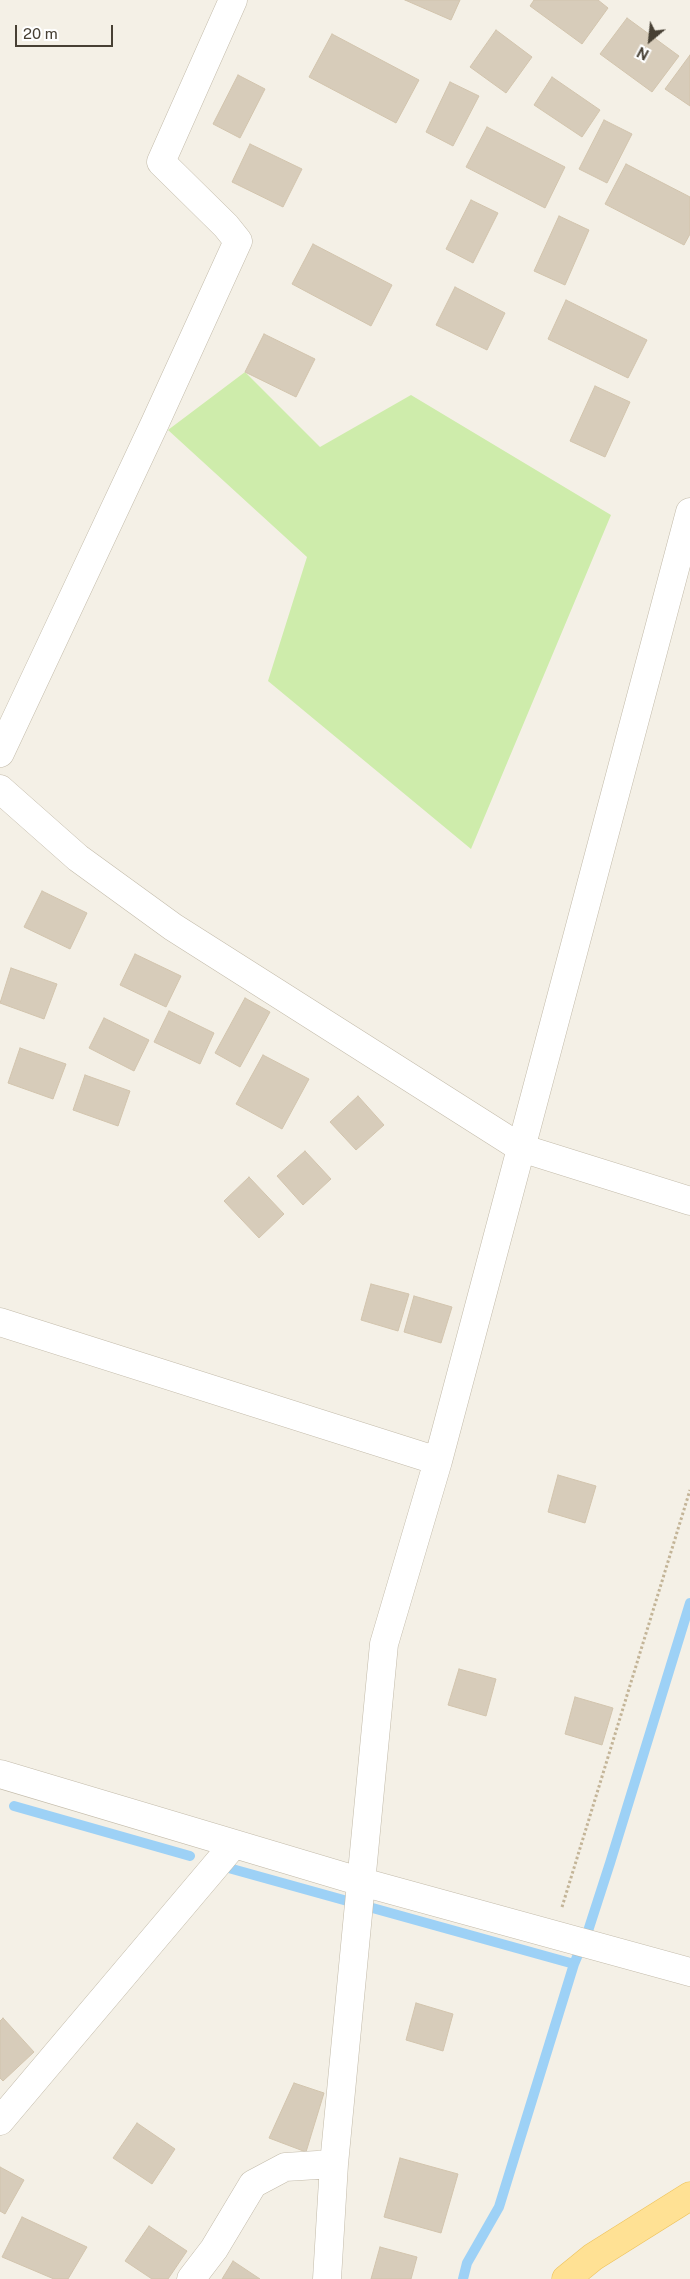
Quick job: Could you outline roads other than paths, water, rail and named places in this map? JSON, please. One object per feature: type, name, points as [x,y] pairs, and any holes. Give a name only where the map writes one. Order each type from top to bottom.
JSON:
[{"type":"main road","points":[[566,2279],[593,2257],[690,2196]]},
{"type":"street","points":[[0,753],[156,423],[238,241],[226,226],[161,162],[232,0]]},
{"type":"street","points":[[327,2279],[334,2164],[384,1644],[438,1461],[688,530]]},
{"type":"street","points":[[0,789],[78,858],[173,927],[521,1148],[690,1201]]},
{"type":"street","points":[[0,1322],[438,1461]]},
{"type":"street","points":[[5,1782],[234,1844],[362,1883],[690,1972]]},
{"type":"street","points":[[0,2121],[234,1844]]},
{"type":"street","points":[[190,2279],[214,2249],[253,2184],[285,2166],[334,2164]]},
{"type":"waterway","points":[[463,2279],[467,2263],[499,2207],[574,1964],[588,1931],[610,1863],[690,1603]]},
{"type":"waterway","points":[[14,1806],[190,1856]]},
{"type":"waterway","points":[[225,1867],[574,1964]]}]
